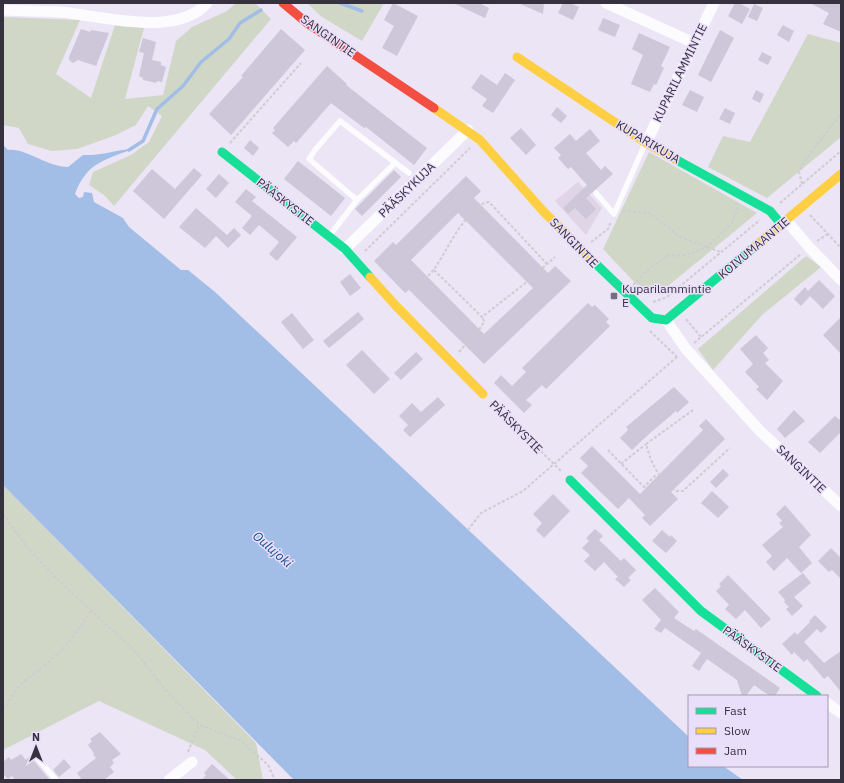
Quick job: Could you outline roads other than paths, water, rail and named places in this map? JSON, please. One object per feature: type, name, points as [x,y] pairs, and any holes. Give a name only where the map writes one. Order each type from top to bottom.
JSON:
[{"type":"street","points":[[3,10],[62,12],[151,23],[173,21],[201,9],[206,3]]},
{"type":"street","name":"SANGINTIE","points":[[284,3],[308,23],[468,130],[480,140],[553,221],[641,309],[652,318],[666,320],[686,350],[760,430],[841,506]]},
{"type":"street","points":[[606,3],[694,43]]},
{"type":"street","name":"KUPARILAMMINTIE","points":[[646,142],[714,3]]},
{"type":"street","name":"KUPARIKUJA","points":[[517,57],[646,142],[770,211],[784,222]]},
{"type":"street","name":"PÄÄSKYKUJA","points":[[345,249],[468,130]]},
{"type":"street","name":"PÄÄSKYSTIE","points":[[222,152],[345,249],[354,261],[449,362],[483,394]]},
{"type":"street","name":"KOIVUMAANTIE","points":[[666,320],[679,311],[841,174]]},
{"type":"street","points":[[784,222],[841,280]]},
{"type":"street","name":"PÄÄSKYSTIE","points":[[570,480],[701,611],[816,695]]},
{"type":"street","points":[[828,704],[841,713]]},
{"type":"street","points":[[169,780],[192,762]]},
{"type":"lane","points":[[357,200],[309,159],[340,122],[409,173]]},
{"type":"lane","points":[[596,193],[615,212],[646,142]]},
{"type":"lane","points":[[328,237],[357,200],[396,163]]},
{"type":"lane","points":[[34,754],[56,780]]},
{"type":"water","name":"Oulujoki","points":[[3,145],[8,150],[15,150],[52,164],[68,167],[83,155],[96,155],[132,149],[105,160],[91,169],[85,175],[75,194],[79,198],[83,197],[84,192],[92,193],[94,202],[123,218],[129,227],[181,270],[188,270],[215,292],[688,736],[688,767],[724,767],[743,780],[294,780],[3,485]]},
{"type":"waterway","points":[[340,3],[362,11]]},
{"type":"waterway","points":[[129,150],[143,141],[157,109],[183,86],[201,62],[229,39],[240,23],[261,10]]},
{"type":"place","name":"Kuparilammintie E","points":[[614,296]]}]
